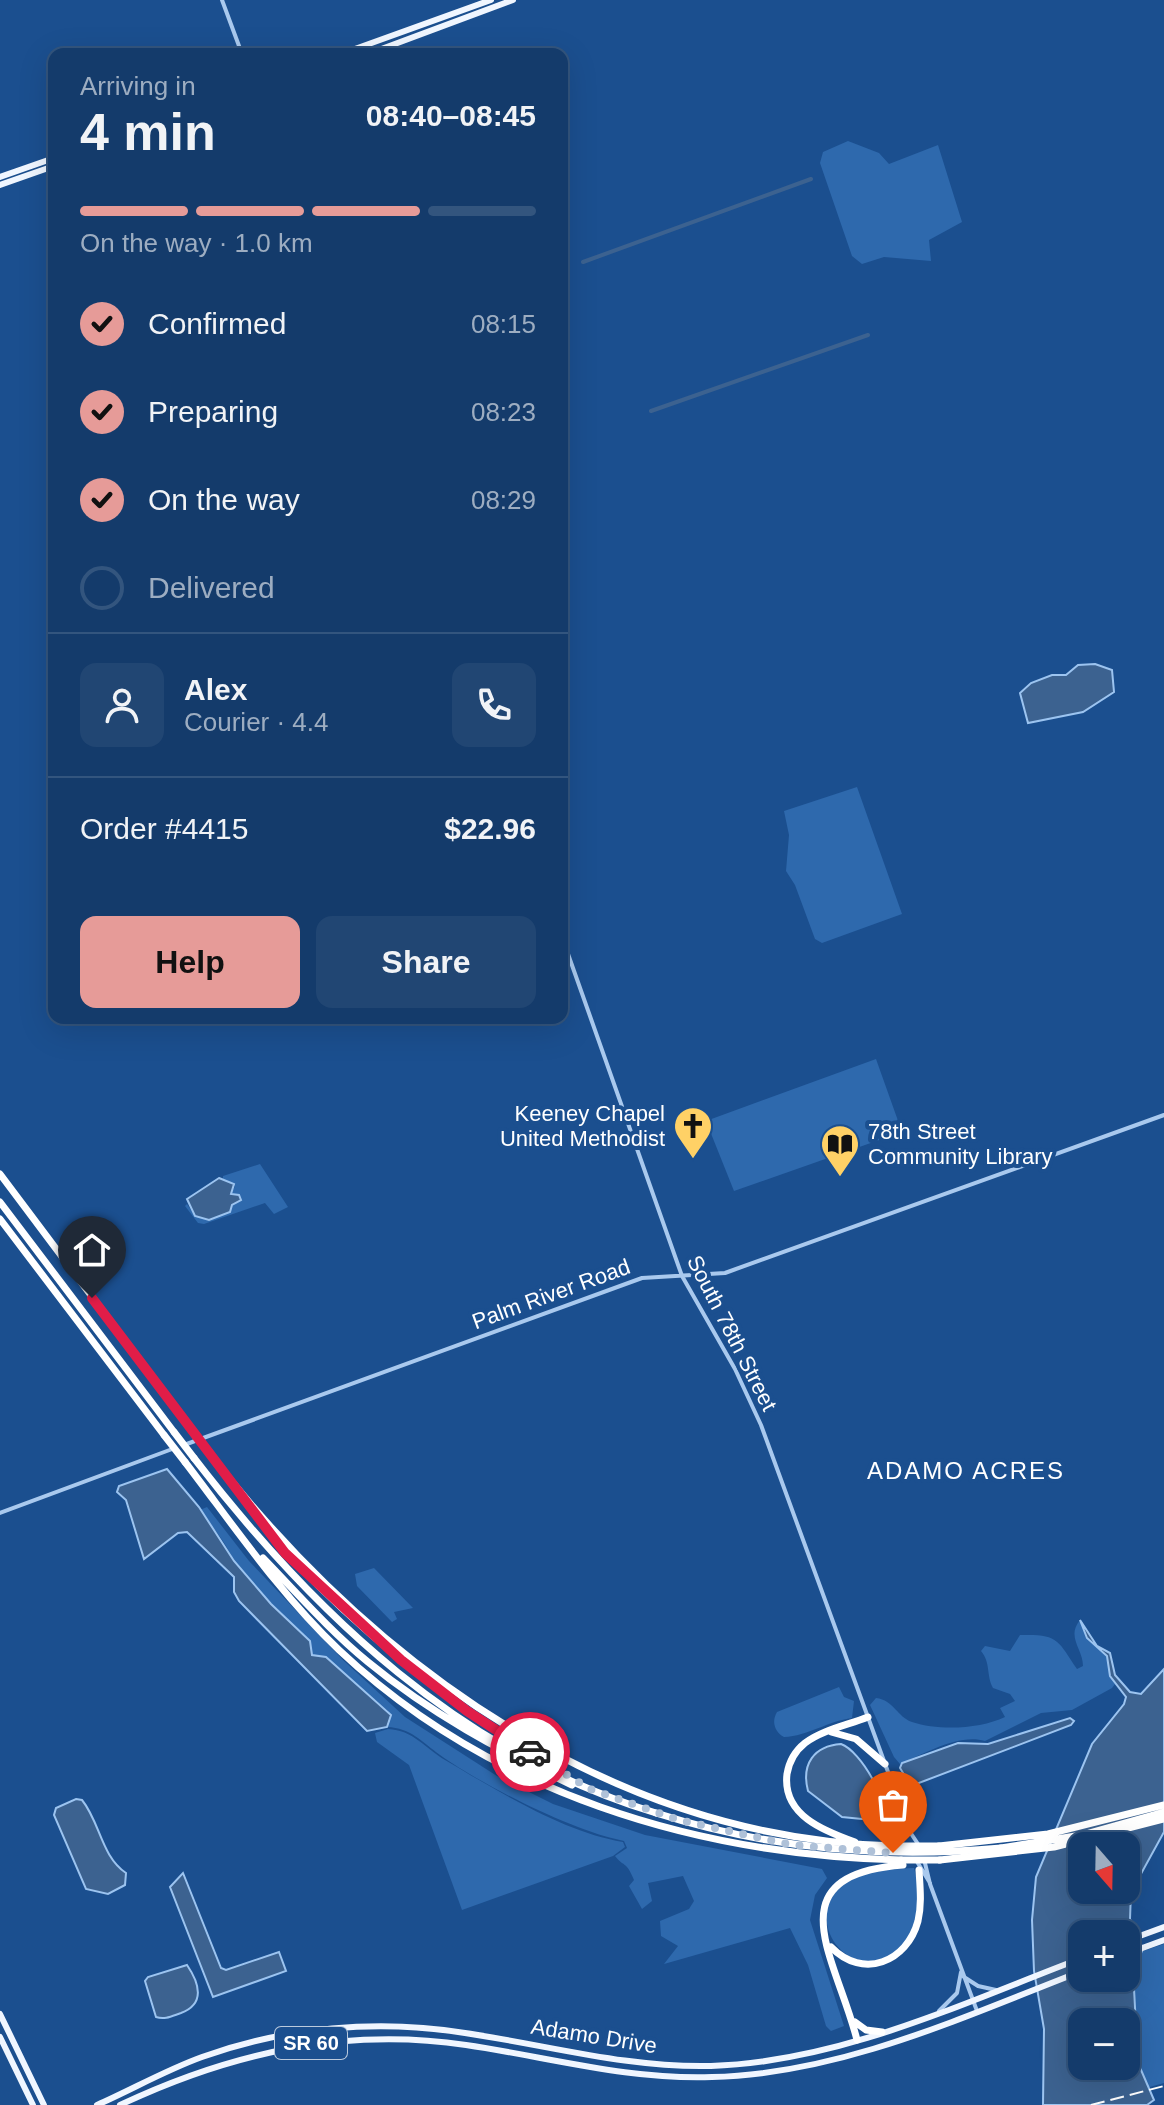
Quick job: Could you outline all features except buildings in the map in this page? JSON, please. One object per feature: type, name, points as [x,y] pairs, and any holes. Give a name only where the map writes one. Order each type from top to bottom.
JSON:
[{"type":"highway","points":[[0,1174],[209,1453],[256,1513],[298,1559],[384,1639],[459,1695],[562,1756],[649,1798],[710,1820],[793,1838],[864,1845],[939,1846],[1007,1840],[1073,1829],[1164,1805]]},
{"type":"highway","points":[[0,1202],[194,1458],[290,1573],[386,1664],[481,1732],[609,1796],[729,1833],[792,1845],[910,1853],[1041,1842],[1164,1812]]},
{"type":"highway","points":[[0,1219],[303,1613],[377,1683],[451,1737],[524,1777],[588,1804],[707,1838],[814,1855],[902,1863]]},
{"type":"highway","points":[[256,1513],[266,1530],[315,1583],[401,1660],[496,1731],[590,1789]]},
{"type":"highway","points":[[252,1550],[356,1652],[438,1714],[532,1766],[585,1791],[609,1796]]},
{"type":"highway","points":[[864,1845],[811,1823],[789,1796],[787,1777],[794,1755],[807,1742],[868,1717]]},
{"type":"highway","points":[[829,1732],[856,1739],[885,1764]]},
{"type":"highway","points":[[857,2040],[822,1915],[832,1889],[856,1872],[902,1863],[1023,1852],[1096,1839],[1164,1819]]},
{"type":"highway","points":[[828,1943],[843,1957],[863,1965],[877,1964],[896,1956],[908,1944],[918,1923],[919,1870]]},
{"type":"highway","points":[[852,2020],[862,2029],[882,2032]]},
{"type":"main road","points":[[358,48],[491,0]]},
{"type":"main road","points":[[383,48],[513,0]]},
{"type":"main road","points":[[381,48],[425,28],[428,23]]},
{"type":"main road","points":[[0,181],[27,168],[48,164]]},
{"type":"main road","points":[[0,181],[48,165]]},
{"type":"main road","points":[[1140,1936],[1164,1927]]},
{"type":"main road","points":[[1140,1949],[1164,1940]]},
{"type":"main road","name":"Adamo Drive","points":[[97,2105],[163,2073],[229,2048],[336,2029],[388,2026],[446,2030],[626,2062],[691,2066],[776,2060],[882,2032],[1068,1963]]},
{"type":"main road","name":"Adamo Drive","points":[[120,2105],[221,2063],[330,2041],[427,2040],[626,2074],[712,2077],[767,2074],[830,2061],[1068,1976]]},
{"type":"main road","points":[[0,2014],[44,2103]]},
{"type":"main road","points":[[0,2037],[33,2105]]},
{"type":"street","points":[[222,0],[240,48]]},
{"type":"street","name":"South 78th Street","points":[[568,954],[682,1276],[752,1404],[910,1832],[908,1836],[919,1870],[930,1884]]},
{"type":"street","name":"Palm River Road","points":[[0,1513],[642,1278],[725,1273],[1164,1115]]},
{"type":"street","name":"South 78th Street","points":[[910,1832],[915,1835],[928,1869],[930,1884],[977,2011]]},
{"type":"street","points":[[937,2013],[957,1993],[961,1970]]},
{"type":"street","points":[[964,1976],[978,1986],[998,1990]]},
{"type":"shaded area","points":[[848,141],[879,153],[889,164],[938,145],[962,222],[929,240],[931,261],[884,257],[862,264],[852,256],[820,163],[823,152]]},
{"type":"shaded area","points":[[1095,664],[1112,670],[1114,692],[1083,712],[1028,723],[1020,693],[1031,683],[1052,675],[1066,675],[1078,665]]},
{"type":"shaded area","points":[[857,787],[902,914],[822,943],[815,939],[795,885],[786,871],[789,835],[784,811]]},
{"type":"shaded area","points":[[876,1059],[902,1132],[734,1191],[706,1121]]},
{"type":"shaded area","points":[[260,1164],[288,1207],[274,1214],[265,1203],[204,1224],[198,1223],[185,1206],[187,1204],[195,1216],[209,1220],[229,1212],[232,1205],[241,1200],[231,1194],[235,1186],[223,1176]]},
{"type":"shaded area","points":[[219,1178],[234,1184],[231,1194],[239,1195],[241,1200],[232,1205],[230,1212],[209,1220],[195,1216],[187,1199]]},
{"type":"shaded area","points":[[167,1469],[199,1507],[234,1561],[271,1604],[310,1641],[312,1655],[326,1657],[391,1715],[387,1727],[367,1731],[239,1601],[234,1592],[234,1577],[187,1532],[178,1533],[144,1559],[126,1500],[117,1492],[119,1486]]},
{"type":"shaded area","points":[[207,1507],[249,1561],[343,1660],[405,1717],[497,1776],[553,1804],[645,1835],[822,1869],[827,1878],[815,1895],[810,1920],[844,2026],[831,2031],[826,2026],[808,1965],[790,1928],[664,1964],[678,1946],[661,1936],[660,1921],[689,1909],[694,1901],[683,1876],[648,1883],[652,1901],[642,1909],[629,1886],[634,1880],[631,1874],[615,1856],[627,1848],[624,1841],[580,1828],[529,1806],[458,1767],[410,1733],[387,1727],[391,1716],[387,1710],[326,1657],[312,1655],[297,1630],[242,1574],[200,1510]]},
{"type":"shaded area","points":[[374,1568],[413,1608],[394,1612],[397,1619],[392,1622],[357,1586],[355,1574]]},
{"type":"shaded area","points":[[1080,1620],[1087,1638],[1107,1656],[1115,1684],[1112,1688],[1072,1710],[1041,1713],[985,1741],[953,1742],[900,1764],[894,1757],[870,1705],[876,1698],[887,1702],[907,1720],[923,1725],[959,1727],[995,1721],[1005,1717],[1000,1708],[1015,1701],[1010,1694],[993,1688],[981,1651],[985,1646],[1010,1651],[1020,1635],[1049,1637],[1060,1645],[1077,1669],[1083,1666],[1075,1638]]},
{"type":"shaded area","points":[[1080,1620],[1097,1646],[1110,1653],[1115,1675],[1130,1692],[1141,1694],[1164,1669],[1164,1832],[1140,1876],[1140,1832],[1068,1832],[1068,1904],[1131,1904],[1130,1920],[1068,1920],[1068,1992],[1134,1992],[1135,2008],[1068,2008],[1068,2080],[1140,2080],[1140,2068],[1154,2100],[1147,2105],[1043,2105],[1044,2029],[1034,1971],[1032,1920],[1036,1877],[1092,1744],[1124,1704],[1126,1697],[1110,1676],[1107,1656],[1087,1638]]},
{"type":"shaded area","points":[[839,1687],[844,1697],[854,1701],[852,1718],[793,1736],[784,1737],[778,1732],[774,1723],[777,1712]]},
{"type":"shaded area","points":[[1070,1718],[1074,1721],[1071,1725],[911,1786],[900,1768],[902,1763],[958,1743],[988,1744]]},
{"type":"shaded area","points":[[388,1729],[412,1736],[445,1760],[531,1809],[577,1829],[623,1842],[625,1847],[613,1856],[462,1910],[409,1765],[377,1742],[375,1733]]},
{"type":"shaded area","points":[[841,1744],[857,1757],[872,1779],[882,1803],[882,1821],[842,1817],[808,1791],[806,1773],[812,1758],[823,1748]]},
{"type":"shaded area","points":[[76,1799],[82,1800],[111,1858],[126,1873],[125,1885],[108,1894],[86,1889],[54,1815],[56,1808]]},
{"type":"shaded area","points":[[914,1868],[918,1911],[907,1940],[880,1960],[861,1961],[845,1953],[833,1940],[827,1923],[828,1906],[838,1889],[865,1874]]},
{"type":"shaded area","points":[[183,1873],[221,1968],[226,1970],[279,1952],[286,1971],[213,1997],[170,1887]]},
{"type":"shaded area","points":[[1164,1944],[1164,2083],[1146,2088],[1140,2069],[1140,2008],[1135,2008],[1134,1992],[1140,1992],[1140,1957],[1143,1951]]},
{"type":"shaded area","points":[[187,1965],[195,1979],[197,1999],[189,2009],[172,2016],[156,2017],[145,1981],[148,1977]]},
{"type":"waterway","points":[[583,262],[811,179]]},
{"type":"waterway","points":[[651,411],[868,335]]},
{"type":"railway","points":[[1091,2105],[1164,2086]]},
{"type":"way so far","points":[[530,1752],[585,1783],[590,1789],[679,1820],[792,1845],[893,1853]]},
{"type":"place","name":"Keeney Chapel United Methodist","points":[[693,1160]]},
{"type":"place","name":"78th Street Community Library","points":[[840,1178]]},
{"type":"district","name":"ADAMO ACRES","points":[[966,1470]]},
{"type":"route","points":[[92,1298],[285,1553],[401,1660],[467,1711],[530,1752]]}]
